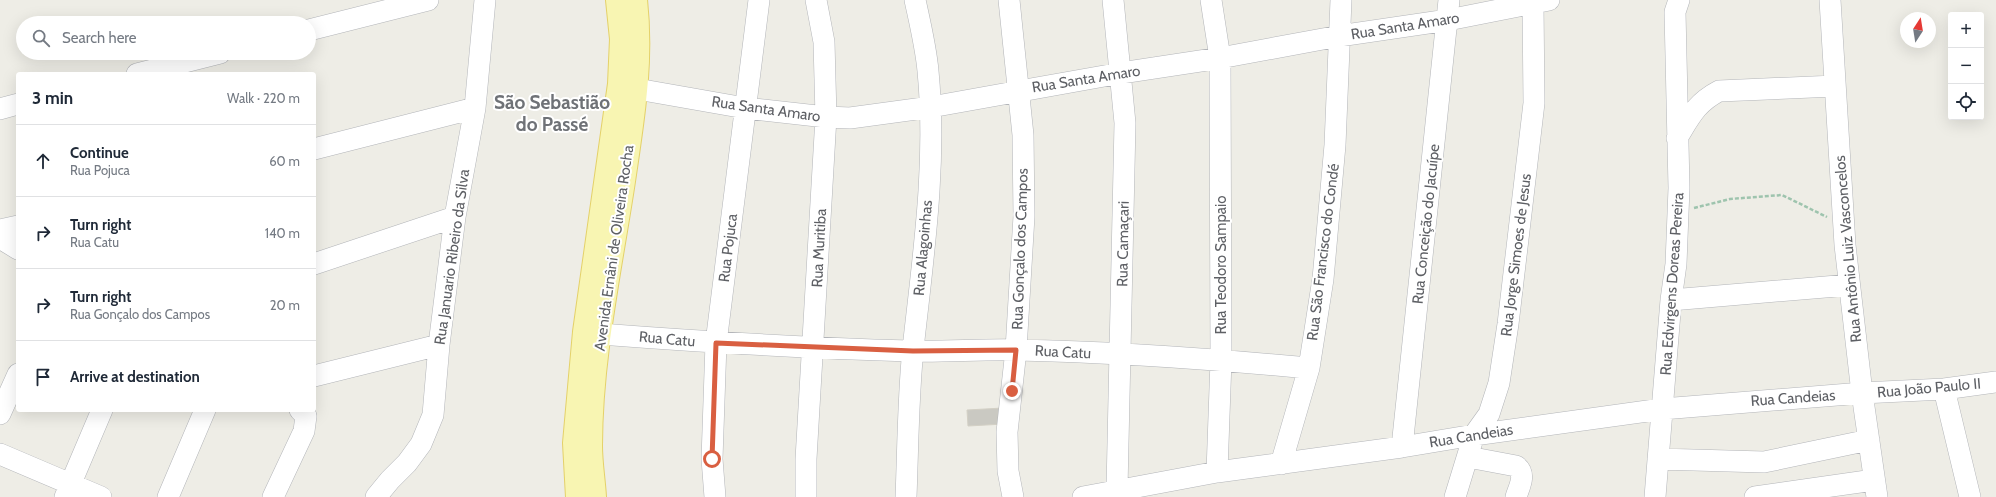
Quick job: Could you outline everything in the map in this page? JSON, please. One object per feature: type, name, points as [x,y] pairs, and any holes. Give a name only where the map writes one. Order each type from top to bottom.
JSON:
[{"type":"main road","name":"Avenida Ernâni de Oliveira Rocha","points":[[578,497],[574,443],[583,340],[619,84],[621,39],[617,0]]},
{"type":"main road","name":"Avenida Ernâni de Oliveira Rocha","points":[[595,497],[591,432],[592,403],[600,334],[637,89],[639,32],[636,0]]},
{"type":"street","points":[[316,28],[428,0]]},
{"type":"street","name":"Rua Januario Ribeiro da Silva","points":[[376,497],[407,463],[421,444],[433,415],[439,345],[455,217],[475,108],[485,0]]},
{"type":"street","name":"Rua Pojuca","points":[[715,497],[712,459],[716,343],[759,0]]},
{"type":"street","name":"Rua Muritiba","points":[[806,497],[806,459],[814,347],[826,117],[824,42],[816,0]]},
{"type":"street","name":"Rua Alagoinhas","points":[[906,497],[913,351],[924,257],[930,158],[931,107],[928,70],[915,0]]},
{"type":"street","name":"Rua Gonçalo dos Campos","points":[[1009,0],[1023,135],[1024,216],[1016,350],[1007,432],[1008,471],[1013,497]]},
{"type":"street","name":"Rua Camaçari","points":[[1113,0],[1125,123],[1117,489]]},
{"type":"street","name":"Rua Teodoro Sampaio","points":[[1211,0],[1220,58],[1221,360],[1217,472]]},
{"type":"street","name":"Rua São Francisco do Condé","points":[[1281,464],[1309,368],[1323,279],[1335,145],[1340,0]]},
{"type":"street","name":"Rua Edvirgens Doreas Pereira","points":[[1655,497],[1671,300],[1676,264],[1678,138],[1675,12],[1679,0]]},
{"type":"street","name":"Rua Antônio Luiz Vasconcelos","points":[[1830,0],[1843,219],[1849,286],[1875,488]]},
{"type":"street","name":"Rua Santa Amaro","points":[[637,89],[745,108],[826,117],[850,118],[931,107],[1019,90],[1220,58],[1339,36],[1449,10],[1539,1]]},
{"type":"street","name":"Rua Jorge Simoes de Jesus","points":[[1455,497],[1474,435],[1489,414],[1499,383],[1508,324],[1534,103],[1539,1]]},
{"type":"street","name":"Rua Conceição do Jacuípe","points":[[1402,447],[1449,10]]},
{"type":"street","points":[[154,72],[188,68],[205,60]]},
{"type":"street","points":[[1678,138],[1694,109],[1705,98],[1719,91],[1835,86]]},
{"type":"street","points":[[0,109],[16,105]]},
{"type":"street","points":[[316,148],[475,108]]},
{"type":"street","points":[[316,263],[455,217]]},
{"type":"street","points":[[0,230],[16,226]]},
{"type":"street","points":[[0,238],[16,248]]},
{"type":"street","points":[[1671,300],[1849,286]]},
{"type":"street","name":"Rua Catu","points":[[600,334],[716,343],[913,351],[1016,350],[1121,354],[1221,360],[1309,368]]},
{"type":"street","points":[[316,376],[439,345]]},
{"type":"street","points":[[0,414],[16,378]]},
{"type":"street","name":"Rua João Paulo II","points":[[1862,393],[1944,389],[1996,382]]},
{"type":"street","points":[[1944,389],[1970,497]]},
{"type":"street","name":"Rua Candeias","points":[[1083,497],[1117,489],[1217,472],[1662,409],[1862,393]]},
{"type":"street","points":[[68,490],[101,412]]},
{"type":"street","points":[[168,497],[204,412]]},
{"type":"street","points":[[273,497],[304,431],[306,416],[302,412]]},
{"type":"street","points":[[1658,459],[1764,462],[1869,440]]},
{"type":"street","points":[[0,454],[68,490],[101,497]]},
{"type":"street","points":[[1468,457],[1516,466],[1521,470],[1522,476],[1516,497]]},
{"type":"street","points":[[1755,497],[1875,488]]},
{"type":"path","points":[[1678,210],[1692,209],[1730,199],[1782,195],[1826,217],[1843,219]]},
{"type":"building","points":[[1003,408],[1004,424],[968,426],[967,410]]},
{"type":"district","name":"São Sebastião do Passé","points":[[552,113]]},
{"type":"route","points":[[712,459],[716,343],[913,351],[1016,350],[1012,391]]}]
